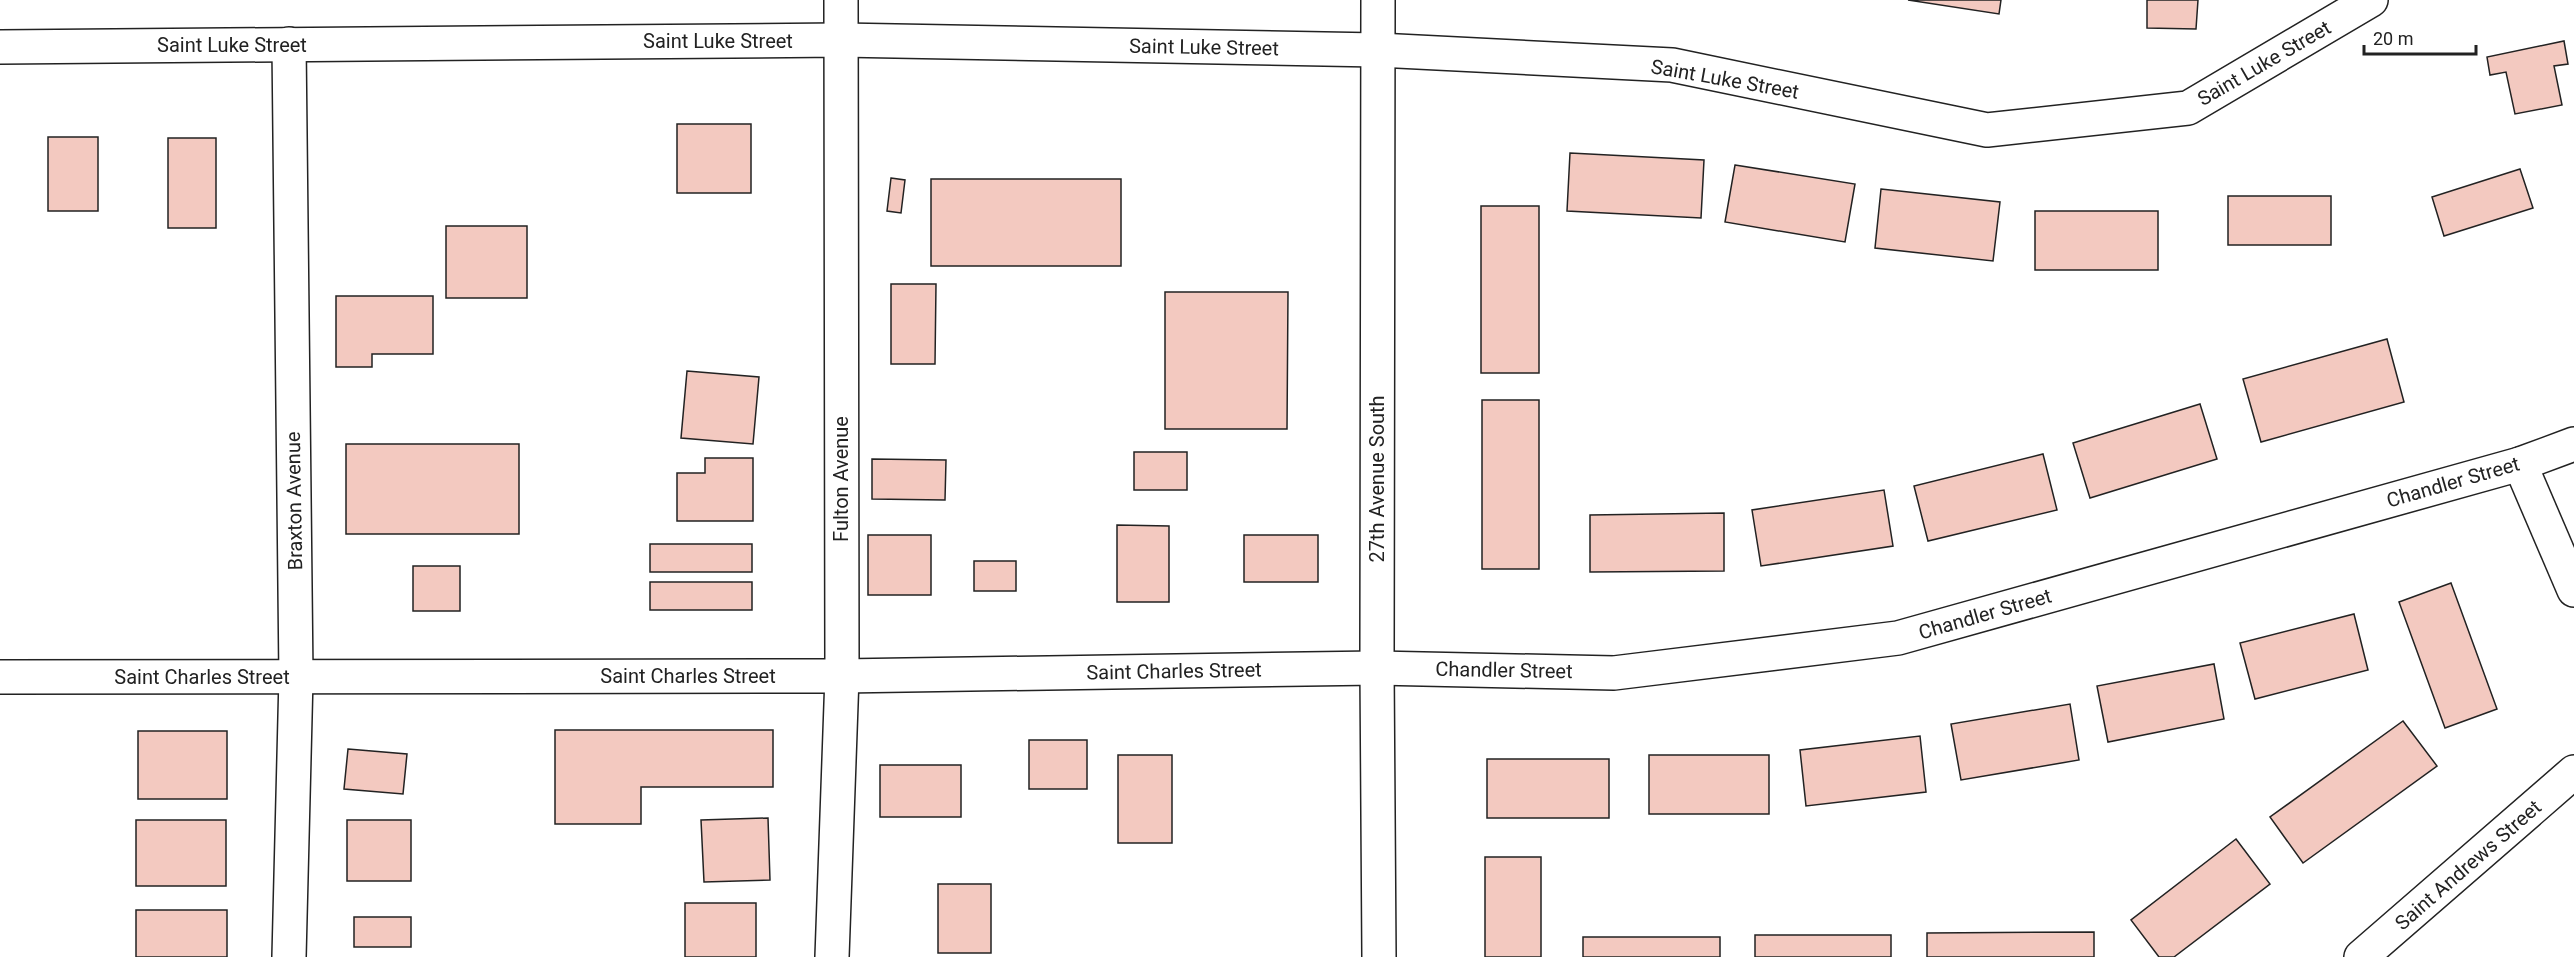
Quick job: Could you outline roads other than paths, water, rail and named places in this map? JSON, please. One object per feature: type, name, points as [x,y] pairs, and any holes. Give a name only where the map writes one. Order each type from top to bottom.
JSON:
[{"type":"street","name":"Fulton Avenue","points":[[832,957],[842,676],[841,0]]},
{"type":"street","name":"27th Avenue South","points":[[1378,0],[1379,957]]},
{"type":"street","name":"Saint Luke Street","points":[[0,47],[841,40],[1378,50],[1672,65],[1987,130],[2188,108],[2371,0]]},
{"type":"street","name":"Braxton Avenue","points":[[289,957],[296,677],[290,44]]},
{"type":"street","name":"Chandler Street","points":[[1377,668],[1614,673],[1898,638],[2520,464],[2574,444]]},
{"type":"street","points":[[2520,464],[2574,590]]},
{"type":"street","name":"Saint Charles Street","points":[[0,677],[842,676],[1377,668]]},
{"type":"street","name":"Saint Andrews Street","points":[[2361,957],[2574,772]]}]
